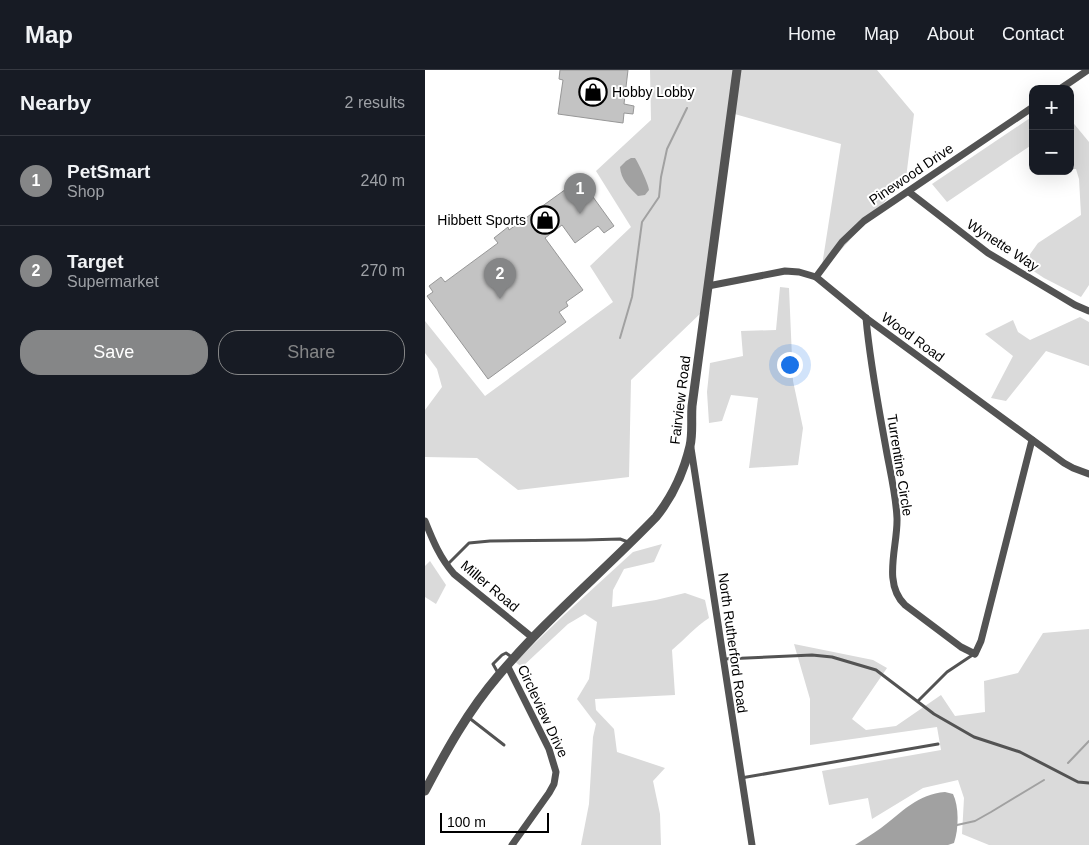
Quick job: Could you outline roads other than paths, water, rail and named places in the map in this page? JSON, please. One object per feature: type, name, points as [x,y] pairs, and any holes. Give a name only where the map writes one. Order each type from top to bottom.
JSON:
[{"type":"street","name":"Fairview Road","points":[[425,791],[450,743],[467,716],[499,674],[533,638],[631,543],[656,517],[669,499],[690,445],[692,406],[737,70]]},
{"type":"street","points":[[1066,85],[1088,70]]},
{"type":"street","name":"Pinewood Drive","points":[[816,277],[855,228],[1029,110]]},
{"type":"street","name":"Wynette Way","points":[[909,192],[988,253],[1089,312]]},
{"type":"street","name":"Wood Road","points":[[708,286],[785,271],[799,272],[816,277],[866,318],[1032,440],[1073,468],[1089,474]]},
{"type":"street","name":"Turrentine Circle","points":[[866,318],[873,378],[896,504],[897,531],[892,578],[893,588],[905,605],[961,647],[975,654]]},
{"type":"street","points":[[975,654],[981,641],[1032,440]]},
{"type":"street","name":"North Rutherford Road","points":[[690,445],[752,845]]},
{"type":"street","name":"Miller Road","points":[[425,521],[437,550],[454,574],[533,638]]},
{"type":"street","name":"Circleview Drive","points":[[510,662],[549,748],[556,772],[554,784],[549,793],[511,845]]},
{"type":"lane","points":[[447,565],[469,543],[620,538],[631,543]]},
{"type":"lane","points":[[918,701],[947,672],[975,654]]},
{"type":"lane","points":[[723,659],[791,655],[832,657],[876,670],[934,714],[974,737],[1020,752],[1078,782],[1089,783]]},
{"type":"lane","points":[[467,716],[504,745]]},
{"type":"lane","points":[[741,778],[938,744]]},
{"type":"waterway","points":[[620,338],[632,297],[642,222],[659,197],[667,149],[687,108]]},
{"type":"waterway","points":[[1068,763],[1089,741]]},
{"type":"waterway","points":[[957,825],[975,821],[1044,780]]},
{"type":"place","name":"Hobby Lobby","points":[[593,92]]},
{"type":"place","name":"PetSmart","points":[[580,214]]},
{"type":"place","name":"Hibbett Sports","points":[[545,220]]},
{"type":"place","name":"Target","points":[[500,299]]}]
